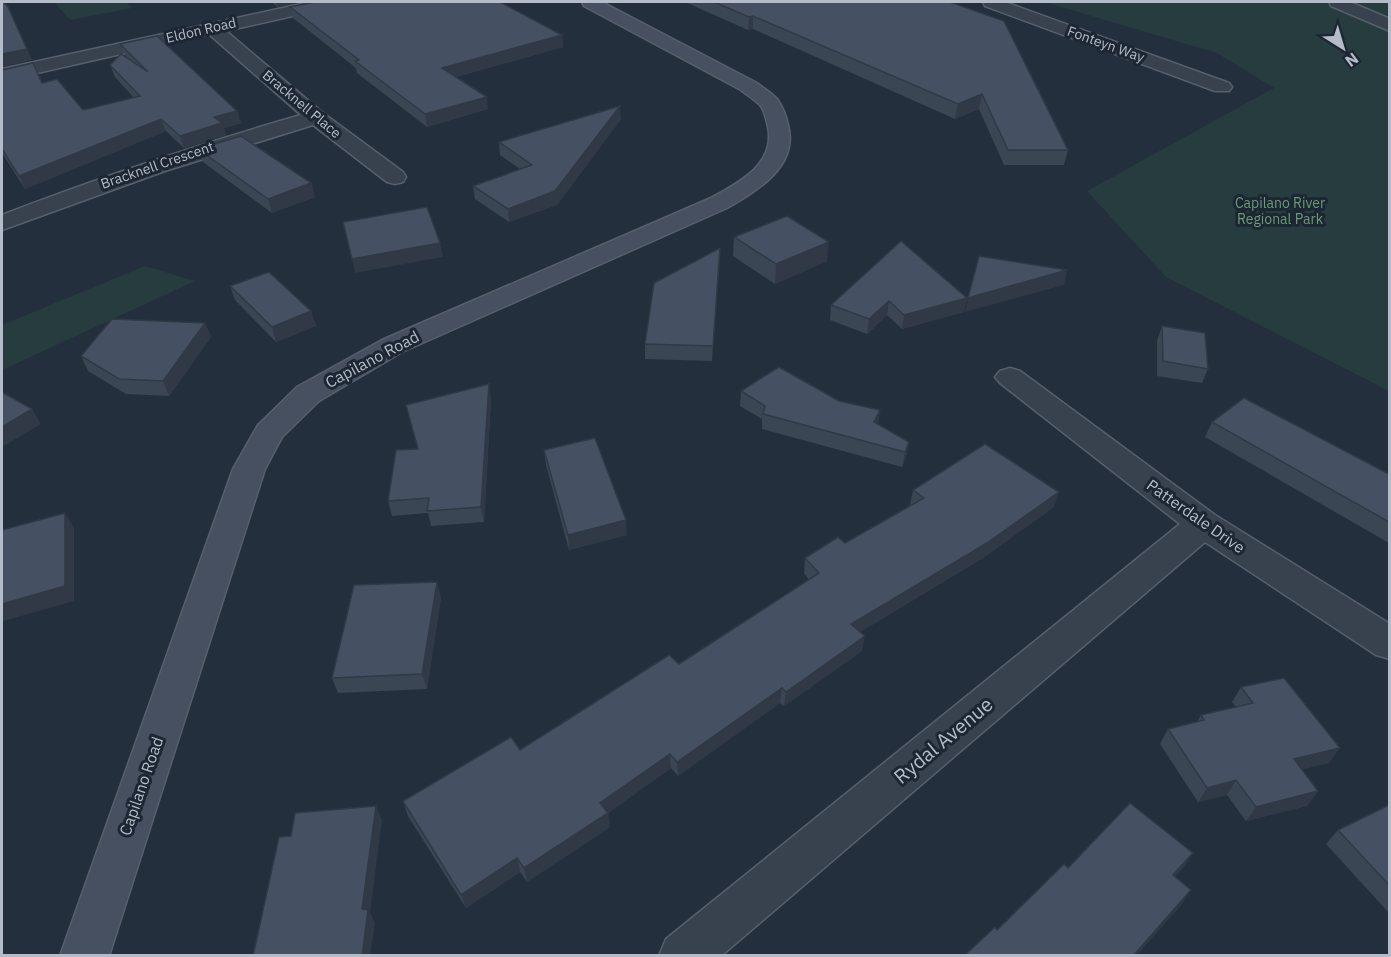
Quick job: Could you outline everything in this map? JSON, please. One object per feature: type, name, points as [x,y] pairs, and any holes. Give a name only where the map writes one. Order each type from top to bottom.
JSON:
[{"type":"main road","name":"Capilano Road","points":[[84,956],[249,469],[269,432],[308,394],[392,346],[719,203],[753,183],[769,168],[779,151],[782,133],[771,105],[748,86],[590,2]]},
{"type":"street","name":"Eldon Road","points":[[2,75],[331,2]]},
{"type":"street","name":"Fonteyn Way","points":[[990,2],[1222,87]]},
{"type":"street","points":[[1336,2],[1389,26]]},
{"type":"street","name":"Bracknell Place","points":[[212,28],[316,117],[395,177]]},
{"type":"street","name":"Bracknell Crescent","points":[[2,223],[134,173],[223,143],[316,117]]},
{"type":"street","name":"Patterdale Drive","points":[[1010,377],[1203,524],[1389,644]]},
{"type":"street","name":"Rydal Avenue","points":[[683,956],[1203,524]]},
{"type":"green space","points":[[57,2],[126,2],[132,8],[70,20],[56,4]]},
{"type":"green space","name":"Capilano River Regional Park","points":[[1044,2],[1389,2],[1389,391],[1166,277],[1087,191],[1274,88],[1217,53]]},
{"type":"green space","points":[[145,266],[195,281],[2,370],[2,325]]},
{"type":"building","points":[[2,2],[8,7],[27,49],[2,54]]},
{"type":"building","points":[[315,2],[500,2],[562,35],[442,68],[487,97],[425,114],[355,61],[359,60],[290,7]]},
{"type":"building","points":[[714,2],[950,2],[1004,21],[1068,150],[1008,150],[982,94],[958,104],[753,16],[749,17]]},
{"type":"building","points":[[157,36],[237,111],[214,117],[222,123],[180,136],[161,119],[19,176],[2,149],[2,70],[33,63],[42,83],[57,79],[83,110],[140,96],[110,65],[121,54],[148,72],[120,44]]},
{"type":"building","points":[[620,106],[555,191],[508,209],[473,186],[532,165],[499,142]]},
{"type":"building","points":[[241,136],[311,183],[268,199],[198,149]]},
{"type":"building","points":[[427,207],[440,243],[352,259],[343,222]]},
{"type":"building","points":[[787,216],[829,242],[776,264],[734,237]]},
{"type":"building","points":[[901,241],[967,298],[904,315],[889,301],[869,319],[831,305]]},
{"type":"building","points":[[720,248],[713,346],[645,344],[654,283]]},
{"type":"building","points":[[979,256],[1067,270],[968,298]]},
{"type":"building","points":[[269,272],[311,311],[272,327],[230,286]]},
{"type":"building","points":[[112,319],[205,323],[163,381],[119,379],[81,356]]},
{"type":"building","points":[[1162,326],[1205,333],[1208,369],[1163,361]]},
{"type":"building","points":[[779,367],[839,401],[880,410],[874,422],[909,442],[905,452],[763,414],[765,406],[741,391]]},
{"type":"building","points":[[489,384],[481,507],[427,511],[429,498],[388,501],[396,450],[418,449],[406,405]]},
{"type":"building","points":[[2,392],[32,409],[2,427]]},
{"type":"building","points":[[1244,398],[1389,474],[1389,522],[1212,422]]},
{"type":"building","points":[[595,438],[626,520],[568,535],[544,450]]},
{"type":"building","points":[[985,444],[1059,492],[987,543],[851,624],[865,636],[786,692],[782,688],[677,762],[670,754],[600,803],[608,813],[524,868],[517,858],[461,895],[403,801],[511,737],[520,750],[669,655],[679,664],[819,573],[805,558],[838,537],[845,543],[924,498],[913,490]]},
{"type":"building","points":[[65,513],[65,586],[2,604],[2,530]]},
{"type":"building","points":[[437,582],[422,674],[332,678],[354,585]]},
{"type":"building","points":[[1284,678],[1340,748],[1294,759],[1318,791],[1256,807],[1236,780],[1207,788],[1168,729],[1204,720],[1201,715],[1253,703],[1241,687]]},
{"type":"building","points":[[1130,803],[1193,853],[1173,875],[1191,890],[1133,956],[964,956],[995,927],[997,930],[1064,864],[1068,868]]},
{"type":"building","points":[[1389,805],[1389,885],[1338,830]]},
{"type":"building","points":[[376,806],[362,909],[368,910],[362,956],[253,956],[279,837],[291,836],[295,813]]}]
